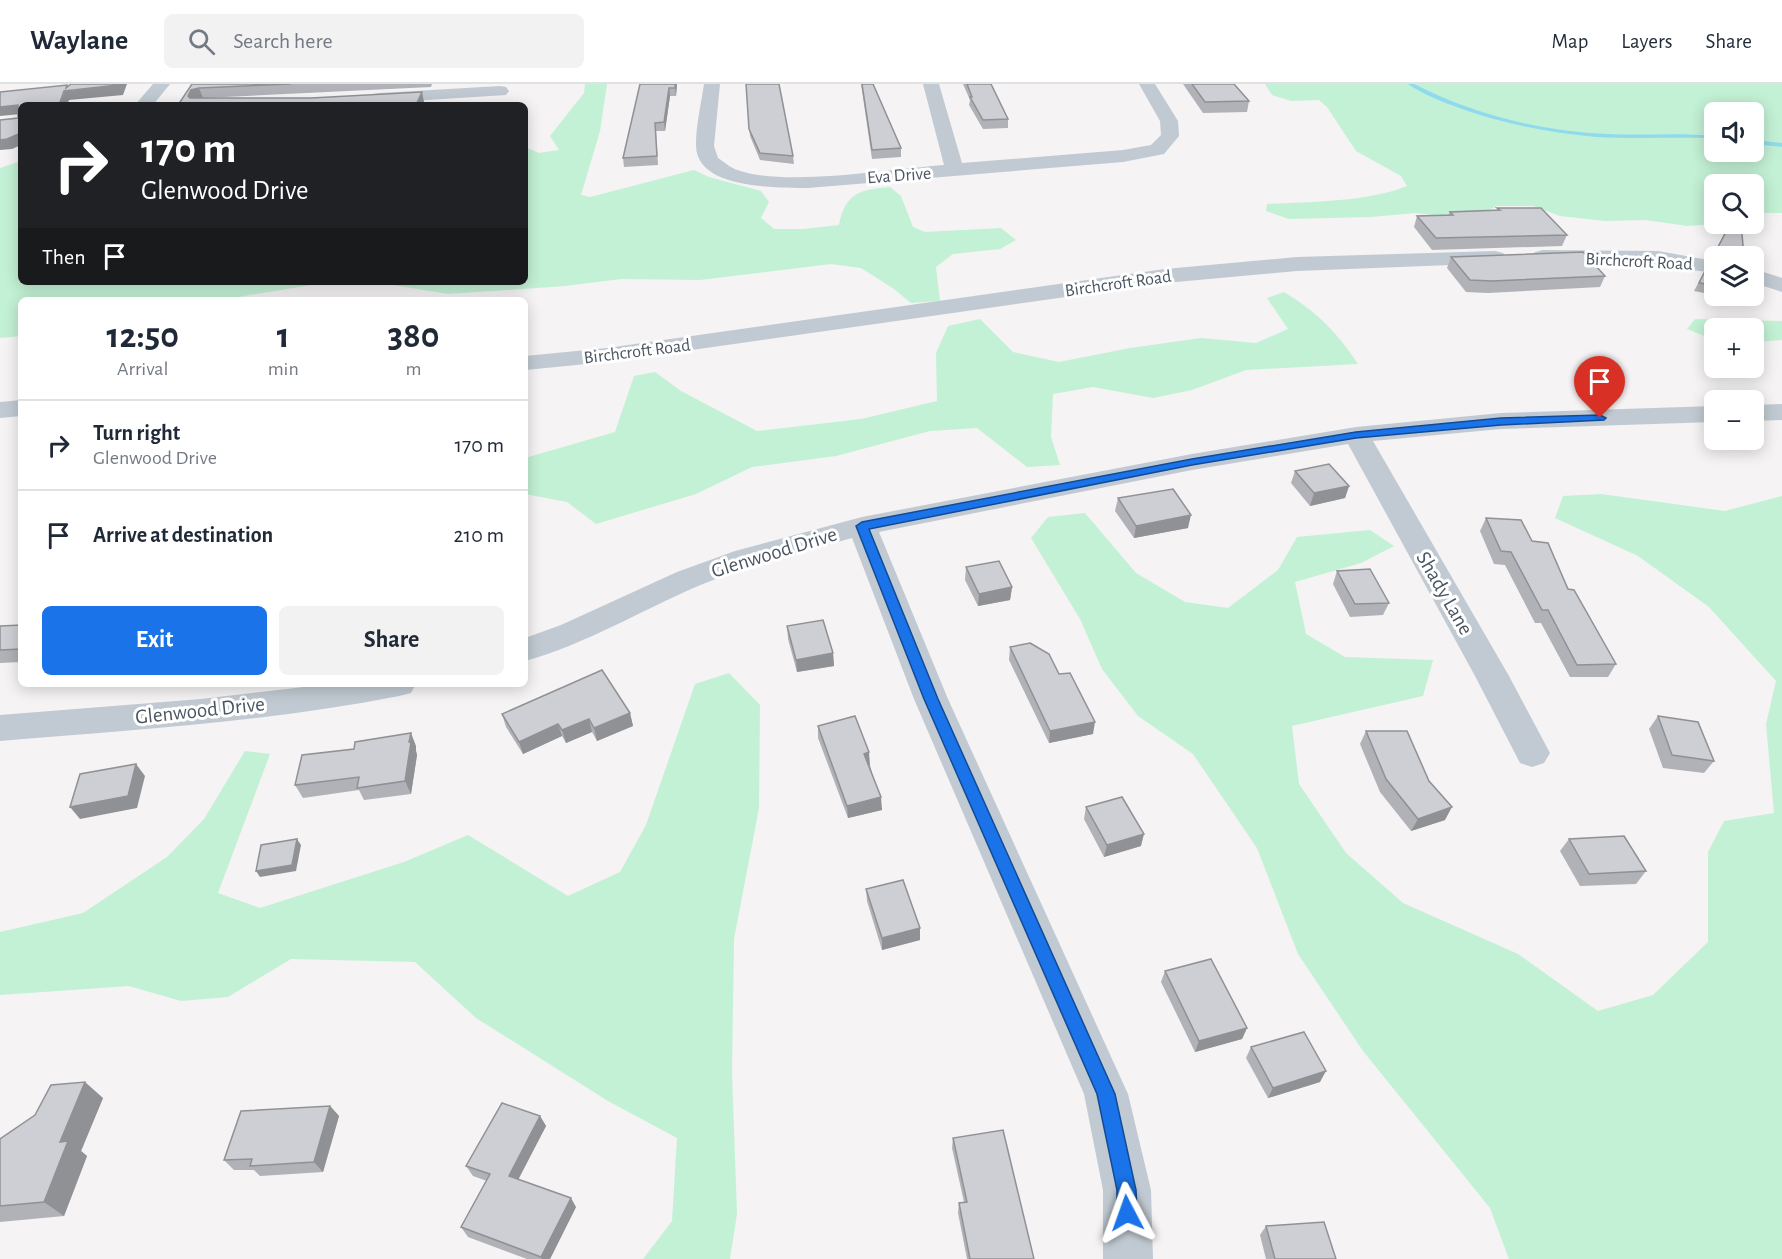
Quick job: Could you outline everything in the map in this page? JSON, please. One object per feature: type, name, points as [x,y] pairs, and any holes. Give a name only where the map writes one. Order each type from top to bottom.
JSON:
[{"type":"street","points":[[147,102],[162,84]]},
{"type":"street","name":"Eva Drive","points":[[712,84],[705,146],[710,162],[731,175],[767,181],[808,182],[1123,156],[1156,150],[1170,136],[1169,122],[1147,84]]},
{"type":"street","points":[[931,84],[955,171]]},
{"type":"street","points":[[365,98],[500,91]]},
{"type":"street","name":"Birchcroft Road","points":[[528,363],[619,354],[1165,276],[1264,267],[1386,261],[1611,256],[1658,258],[1704,265]]},
{"type":"street","points":[[1764,279],[1782,285]]},
{"type":"street","points":[[0,410],[18,408]]},
{"type":"street","points":[[1764,413],[1782,412]]},
{"type":"street","name":"Glenwood Drive","points":[[528,650],[572,633],[688,579],[746,558],[862,526],[1192,462],[1356,435],[1501,421],[1704,414]]},
{"type":"street","name":"Shady Lane","points":[[1356,435],[1492,676],[1532,753]]},
{"type":"street","points":[[862,526],[931,699],[1106,1094],[1127,1190],[1128,1259]]},
{"type":"street","name":"Glenwood Drive","points":[[0,728],[216,709],[364,692],[386,687]]},
{"type":"green space","points":[[585,84],[607,84],[600,131],[581,195],[590,197],[694,170],[709,177],[761,191],[769,202],[761,218],[774,229],[804,229],[839,225],[845,206],[850,199],[863,191],[890,187],[901,196],[913,227],[925,232],[1001,228],[1016,240],[1000,249],[953,254],[936,267],[940,301],[911,303],[861,268],[831,264],[700,280],[621,279],[565,286],[448,294],[393,285],[528,285],[528,148],[539,153],[559,150],[550,136],[584,93]]},
{"type":"green space","points":[[1265,84],[1782,84],[1782,213],[1764,213],[1764,174],[1704,174],[1704,225],[1688,226],[1645,220],[1605,221],[1560,216],[1533,206],[1497,206],[1477,215],[1449,217],[1416,213],[1371,217],[1289,219],[1266,211],[1267,204],[1357,198],[1407,186],[1401,176],[1356,151],[1327,107],[1319,100],[1291,101],[1272,95]]},
{"type":"green space","points":[[18,162],[18,285],[311,285],[238,297],[18,297],[18,336],[0,338],[0,168]]},
{"type":"green space","points":[[1284,292],[1307,307],[1326,324],[1358,364],[1246,370],[1192,390],[1153,398],[1093,387],[1053,394],[1051,437],[1060,465],[1027,467],[977,428],[930,431],[836,456],[752,467],[696,494],[596,524],[567,502],[528,495],[528,457],[615,432],[634,376],[655,372],[681,391],[757,431],[861,419],[937,401],[936,353],[948,326],[980,319],[1013,352],[1059,362],[1130,348],[1201,338],[1256,343],[1288,329],[1267,298]]},
{"type":"green space","points":[[1695,319],[1704,319],[1704,336],[1687,329]]},
{"type":"green space","points":[[1764,321],[1782,321],[1782,340],[1764,341]]},
{"type":"green space","points":[[1601,494],[1725,511],[1782,496],[1782,1259],[1509,1259],[1490,1208],[1363,1051],[1298,954],[1257,848],[1193,754],[1138,716],[1102,669],[1080,619],[1031,538],[1048,517],[1085,513],[1136,573],[1185,602],[1228,608],[1278,570],[1297,537],[1370,530],[1394,546],[1361,563],[1295,582],[1306,634],[1345,657],[1433,660],[1423,696],[1292,726],[1299,784],[1346,853],[1403,903],[1518,954],[1598,1011],[1653,995],[1708,942],[1708,852],[1724,821],[1774,813],[1766,724],[1776,681],[1709,607],[1638,556],[1555,518],[1563,496]]},
{"type":"green space","points":[[729,673],[760,705],[759,808],[734,939],[732,1073],[737,1214],[730,1259],[643,1259],[672,1221],[677,1138],[608,1101],[476,1018],[415,962],[291,959],[228,997],[181,1001],[129,986],[0,995],[0,932],[83,913],[167,857],[204,819],[245,751],[270,754],[218,893],[260,908],[404,862],[468,835],[568,896],[620,872],[646,825],[695,684]]},
{"type":"building","points":[[71,84],[119,84],[64,91],[60,102],[18,102],[18,105],[0,107],[0,92],[67,85],[66,88]]},
{"type":"building","points":[[192,84],[291,84],[199,88],[191,90],[188,96],[190,98],[311,98],[422,92],[417,102],[180,102]]},
{"type":"building","points":[[640,84],[675,84],[675,88],[669,88],[664,122],[655,123],[657,156],[623,158]]},
{"type":"building","points":[[746,84],[779,84],[793,156],[760,153],[749,129]]},
{"type":"building","points":[[862,84],[873,84],[901,148],[872,150]]},
{"type":"building","points":[[967,84],[991,84],[1008,119],[983,120],[970,97],[972,97]]},
{"type":"building","points":[[1192,84],[1234,84],[1249,101],[1205,102]]},
{"type":"building","points":[[18,118],[18,134],[0,140],[0,120]]},
{"type":"building","points":[[1497,208],[1541,208],[1567,235],[1436,238],[1417,216],[1500,210]]},
{"type":"building","points":[[1725,234],[1742,234],[1743,246],[1719,246]]},
{"type":"building","points":[[1583,252],[1605,276],[1470,280],[1451,257]]},
{"type":"building","points":[[1704,273],[1704,284],[1699,283]]},
{"type":"building","points":[[1329,464],[1349,486],[1314,493],[1295,471]]},
{"type":"building","points":[[1173,489],[1191,515],[1136,526],[1118,498]]},
{"type":"building","points":[[1486,518],[1521,520],[1532,541],[1548,543],[1568,589],[1574,590],[1616,664],[1577,665],[1548,610],[1542,610],[1511,552],[1501,551]]},
{"type":"building","points":[[999,561],[1012,587],[979,594],[966,567]]},
{"type":"building","points":[[1370,569],[1389,603],[1355,604],[1337,571]]},
{"type":"building","points":[[823,620],[833,653],[796,660],[787,626]]},
{"type":"building","points":[[18,625],[18,649],[0,650],[0,626]]},
{"type":"building","points":[[1030,643],[1049,654],[1059,674],[1070,673],[1095,722],[1050,731],[1010,647]]},
{"type":"building","points":[[602,670],[630,713],[594,728],[589,719],[562,730],[558,724],[519,742],[502,714]]},
{"type":"building","points":[[855,716],[869,752],[864,754],[881,797],[847,806],[818,726]]},
{"type":"building","points":[[1658,716],[1698,722],[1714,761],[1672,755]]},
{"type":"building","points":[[1366,731],[1407,731],[1429,781],[1452,807],[1418,819],[1386,779]]},
{"type":"building","points":[[411,733],[405,781],[357,788],[359,777],[295,785],[302,755],[354,749],[355,742]]},
{"type":"building","points":[[136,764],[128,796],[70,807],[80,774]]},
{"type":"building","points":[[1122,797],[1144,834],[1107,845],[1086,807]]},
{"type":"building","points":[[1624,836],[1646,871],[1589,874],[1569,839]]},
{"type":"building","points":[[297,839],[292,865],[256,871],[261,845]]},
{"type":"building","points":[[903,880],[920,928],[882,938],[866,889]]},
{"type":"building","points":[[1211,959],[1247,1028],[1199,1041],[1165,971]]},
{"type":"building","points":[[1304,1032],[1326,1071],[1273,1088],[1251,1047]]},
{"type":"building","points":[[85,1082],[60,1142],[68,1141],[44,1202],[0,1206],[0,1139],[35,1115],[51,1085]]},
{"type":"building","points":[[502,1103],[540,1116],[509,1176],[571,1198],[541,1257],[461,1227],[490,1174],[466,1166]]},
{"type":"building","points":[[330,1106],[314,1162],[250,1166],[252,1159],[224,1160],[241,1111]]},
{"type":"building","points":[[1003,1130],[1034,1259],[970,1259],[959,1203],[967,1202],[953,1138]]},
{"type":"building","points":[[1324,1222],[1336,1259],[1275,1259],[1266,1226]]},
{"type":"waterway","points":[[1410,84],[1476,112],[1523,125],[1571,133],[1610,136],[1704,136]]},
{"type":"waterway","points":[[1764,143],[1782,145]]},
{"type":"route","points":[[1127,1213],[1127,1190],[1106,1094],[931,699],[862,526],[1192,462],[1356,435],[1501,421],[1600,418]]}]
